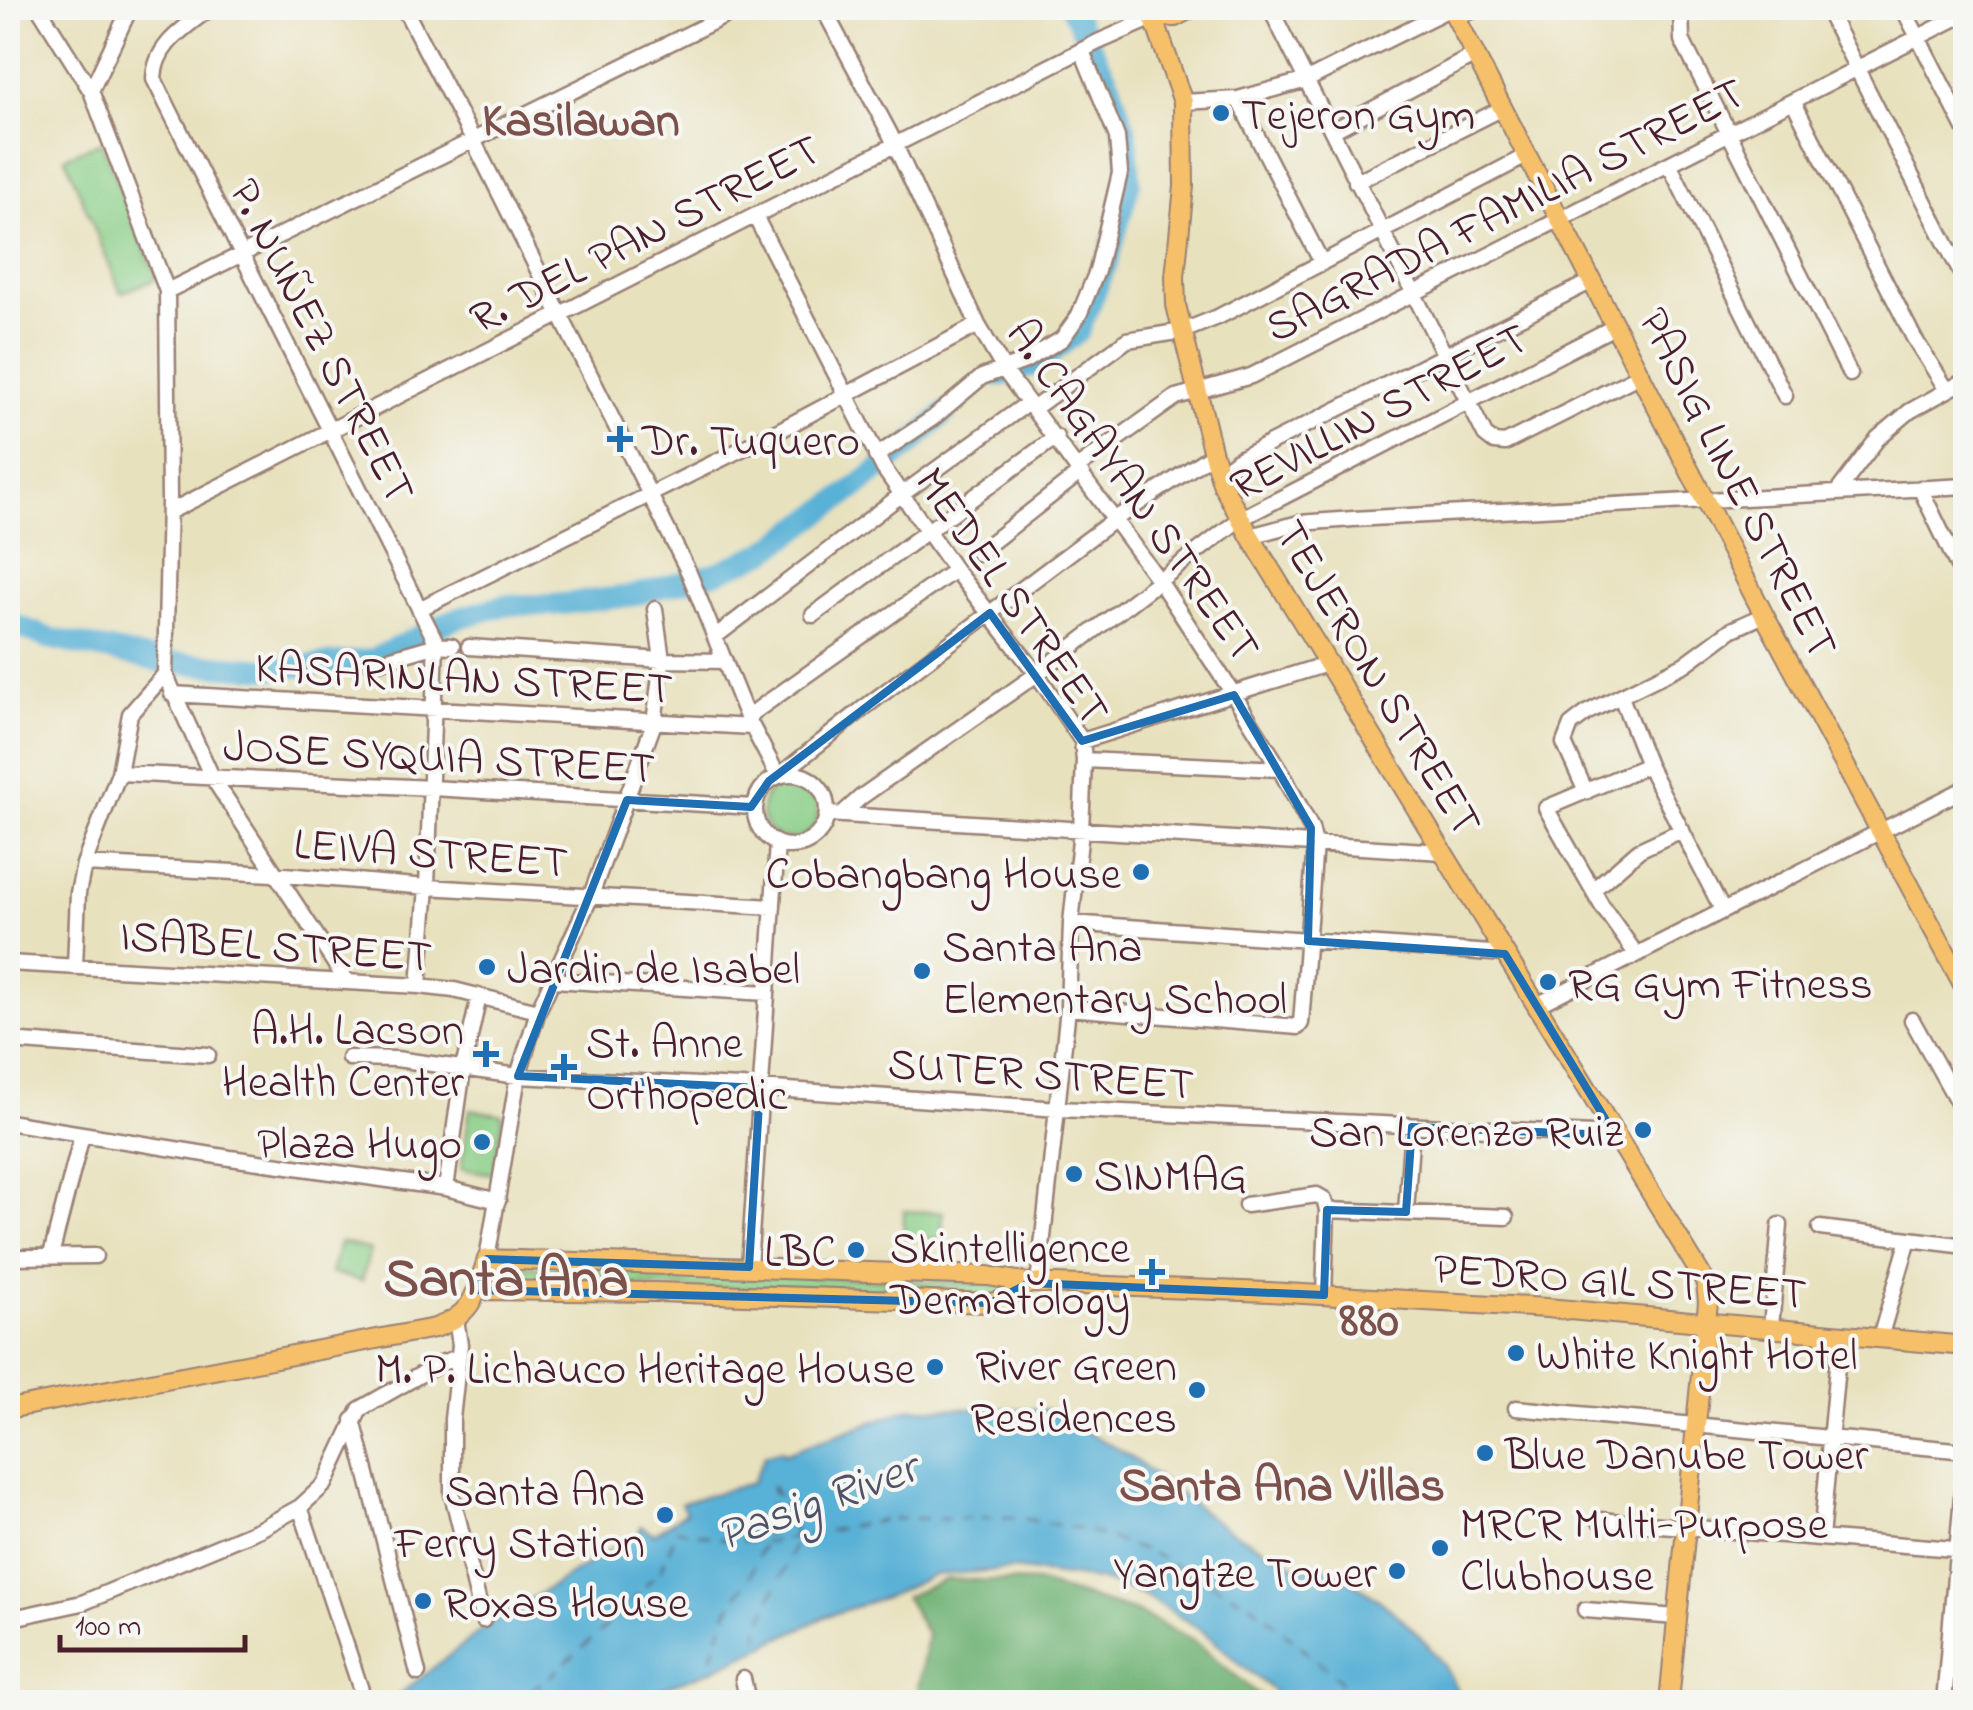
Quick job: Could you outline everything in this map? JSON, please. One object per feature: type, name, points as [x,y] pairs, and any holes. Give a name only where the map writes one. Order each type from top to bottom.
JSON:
[{"type":"main road","points":[[1156,11],[1175,16],[1192,8]]},
{"type":"main road","name":"TEJERON STREET","points":[[1156,11],[1183,102],[1184,186],[1176,305],[1220,474],[1245,527],[1706,1283],[1697,1426],[1668,1702]]},
{"type":"main road","name":"PASIG LINE STREET","points":[[1452,11],[1764,615],[1966,990]]},
{"type":"main road","points":[[8,1409],[435,1328],[456,1320],[470,1307],[487,1259]]},
{"type":"main road","name":"PEDRO GIL STREET","points":[[487,1259],[988,1276],[1034,1283],[1547,1308],[1966,1346]]},
{"type":"main road","name":"PEDRO GIL STREET","points":[[477,1290],[990,1303],[1004,1300],[1034,1283]]},
{"type":"street","points":[[39,8],[92,91],[167,291],[165,667],[172,694],[212,777],[346,979]]},
{"type":"street","points":[[92,91],[130,8]]},
{"type":"street","name":"P. NUÑEZ STREET","points":[[210,8],[168,42],[154,65],[154,79],[439,640]]},
{"type":"street","points":[[404,8],[474,140],[689,573],[749,722],[779,776]]},
{"type":"street","points":[[167,291],[741,8]]},
{"type":"street","name":"A. CAGAYAN STREET","points":[[823,8],[894,145],[978,325],[1007,374],[1160,582],[1234,694],[1280,769],[1311,828],[1315,844],[1300,1025],[1295,1028],[1068,1008]]},
{"type":"street","points":[[1270,8],[1485,434],[1494,442],[1505,444],[1642,374]]},
{"type":"street","points":[[1183,102],[1238,99],[1308,80],[1452,11],[1482,8]]},
{"type":"street","points":[[1681,8],[1682,40],[1850,374]]},
{"type":"street","points":[[1826,8],[1966,284]]},
{"type":"street","points":[[1903,8],[1966,132]]},
{"type":"street","name":"R. DEL PAN STREET","points":[[168,512],[1156,11]]},
{"type":"street","name":"SAGRADA FAMILIA STREET","points":[[978,552],[1176,397],[1251,376],[1966,14]]},
{"type":"street","points":[[880,461],[982,377],[1007,374],[1062,338],[1079,315],[1098,271],[1120,172],[1117,137],[1087,48]]},
{"type":"street","points":[[1332,132],[1476,55]]},
{"type":"street","points":[[1238,99],[1322,263]]},
{"type":"street","points":[[1793,101],[1914,338],[1947,390]]},
{"type":"street","points":[[1356,182],[1503,108]]},
{"type":"street","points":[[716,636],[901,495],[1126,340],[1183,330],[1218,317],[1528,155]]},
{"type":"street","points":[[1669,164],[1785,396]]},
{"type":"street","name":"MEDEL STREET","points":[[755,216],[845,396],[901,495],[1037,674],[1082,740],[1081,831],[1068,1008],[1059,1109],[1034,1283]]},
{"type":"street","points":[[1220,474],[1237,460],[1592,281]]},
{"type":"street","points":[[420,609],[978,325]]},
{"type":"street","name":"REVILLIN STREET","points":[[834,815],[1037,674],[1160,582],[1192,552],[1616,326]]},
{"type":"street","points":[[1838,491],[1878,438],[1910,410],[1966,380]]},
{"type":"street","points":[[813,615],[1056,437]]},
{"type":"street","points":[[1213,454],[1115,520],[762,788],[754,807],[759,827],[777,843],[799,845],[809,841],[834,815],[1443,852]]},
{"type":"street","points":[[1245,527],[1966,486]]},
{"type":"street","points":[[1920,488],[1966,583]]},
{"type":"street","points":[[749,722],[955,570]]},
{"type":"street","points":[[487,1259],[518,1076],[538,1011],[590,898],[654,723],[662,660],[655,609]]},
{"type":"street","points":[[1586,792],[1564,743],[1571,725],[1588,712],[1685,664],[1731,630],[1764,615]]},
{"type":"street","points":[[371,664],[439,640],[419,986]]},
{"type":"street","points":[[468,647],[725,661]]},
{"type":"street","points":[[1082,740],[1330,663]]},
{"type":"street","points":[[75,966],[78,893],[84,864],[119,774],[130,714],[165,667]]},
{"type":"street","name":"KASARINLAN STREET","points":[[172,694],[654,723],[749,722]]},
{"type":"street","points":[[1620,697],[1648,765],[1723,911]]},
{"type":"street","points":[[1084,760],[1280,769]]},
{"type":"street","points":[[1636,954],[1592,890],[1546,808],[1648,765]]},
{"type":"street","name":"JOSE SYQUIA STREET","points":[[119,774],[754,807]]},
{"type":"street","points":[[779,776],[797,774],[813,781],[834,815]]},
{"type":"street","points":[[1537,1005],[1966,788]]},
{"type":"street","points":[[1592,890],[1639,850],[1682,830]]},
{"type":"street","points":[[748,1267],[777,843]]},
{"type":"street","name":"LEIVA STREET","points":[[84,864],[773,907]]},
{"type":"street","points":[[1072,922],[1505,954]]},
{"type":"street","name":"ISABEL STREET","points":[[8,963],[346,979],[419,986],[538,1011]]},
{"type":"street","points":[[553,980],[767,993]]},
{"type":"street","points":[[446,1188],[463,1068],[479,996]]},
{"type":"street","points":[[1912,1020],[1966,1117]]},
{"type":"street","points":[[8,1041],[208,1055]]},
{"type":"street","points":[[349,1058],[396,1059],[463,1068]]},
{"type":"street","name":"SUTER STREET","points":[[463,1068],[518,1076],[1059,1109],[1615,1135]]},
{"type":"street","points":[[8,1122],[446,1188],[498,1201]]},
{"type":"street","points":[[1406,1212],[1412,1127]]},
{"type":"street","points":[[51,1255],[82,1135]]},
{"type":"street","points":[[1246,1205],[1316,1195],[1324,1199],[1324,1296]]},
{"type":"street","points":[[1327,1210],[1506,1217]]},
{"type":"street","points":[[1771,1327],[1780,1225]]},
{"type":"street","points":[[1820,1228],[1966,1246]]},
{"type":"street","points":[[1880,1338],[1909,1239]]},
{"type":"street","points":[[8,1257],[96,1256]]},
{"type":"street","points":[[456,1320],[460,1332],[452,1494],[483,1620]]},
{"type":"street","points":[[1821,1538],[1840,1334]]},
{"type":"street","points":[[8,1619],[82,1603],[300,1508],[325,1484],[360,1409],[456,1358]]},
{"type":"street","points":[[1516,1408],[1966,1450],[1962,1549],[1944,1702]]},
{"type":"street","points":[[353,1419],[418,1673]]},
{"type":"street","points":[[300,1508],[365,1702]]},
{"type":"street","points":[[1598,1520],[1962,1549]]},
{"type":"street","points":[[1585,1610],[1677,1617]]},
{"type":"street","points":[[743,1679],[748,1702]]},
{"type":"highlighted area","points":[[990,613],[1082,741],[1234,695],[1311,828],[1308,941],[1505,954],[1615,1135],[1412,1127],[1406,1212],[1327,1210],[1324,1295],[1029,1283],[990,1303],[477,1290],[487,1259],[749,1267],[760,1088],[518,1076],[627,800],[751,807],[769,781]]},
{"type":"green space","points":[[101,142],[157,279],[121,293],[65,157]]},
{"type":"green space","points":[[790,783],[810,791],[818,811],[810,831],[790,839],[770,831],[762,811],[770,791]]},
{"type":"green space","name":"Plaza Hugo","points":[[470,1109],[503,1115],[494,1174],[461,1169]]},
{"type":"green space","points":[[904,1211],[943,1212],[942,1240],[903,1238]]},
{"type":"green space","points":[[340,1242],[370,1250],[362,1281],[331,1273]]},
{"type":"green space","points":[[520,1266],[1000,1284],[1003,1290],[1001,1295],[522,1284],[515,1280],[514,1270]]},
{"type":"green space","points":[[947,1579],[1036,1582],[1136,1612],[1192,1639],[1267,1702],[916,1702],[927,1635],[905,1597]]},
{"type":"water","name":"Pasig River","points":[[911,1408],[1048,1410],[1125,1453],[1222,1526],[1300,1568],[1312,1568],[1317,1563],[1368,1593],[1399,1617],[1440,1660],[1462,1702],[1286,1702],[1200,1629],[1142,1594],[1099,1580],[1013,1569],[934,1575],[891,1595],[827,1616],[710,1671],[626,1702],[390,1702],[488,1625],[639,1533],[641,1526],[654,1534],[686,1512],[681,1503],[752,1483],[765,1455],[782,1450],[784,1454]]},
{"type":"waterway","points":[[1000,376],[1039,363],[1079,331],[1108,260],[1130,182],[1126,133],[1110,84],[1071,8]]},
{"type":"waterway","points":[[8,622],[48,638],[162,662],[268,669],[371,660],[452,620],[505,605],[553,605],[631,596],[718,572],[765,552],[853,490],[945,413]]},
{"type":"ferry route","points":[[712,1656],[727,1612],[750,1576],[768,1531],[773,1485]]},
{"type":"ferry route","points":[[758,1640],[793,1543],[791,1520],[773,1487]]},
{"type":"ferry route","points":[[513,1702],[550,1677],[617,1616],[662,1568],[677,1529],[722,1539],[769,1542],[891,1519],[1014,1517],[1086,1530],[1151,1553],[1253,1605],[1338,1678],[1352,1702]]},
{"type":"place","name":"Tejeron Gym","points":[[1221,113]]},
{"type":"place","name":"Dr. Tuquero","points":[[620,439]]},
{"type":"place","name":"Cobangbang House","points":[[1141,872]]},
{"type":"place","name":"Jardin de Isabel","points":[[487,967]]},
{"type":"place","name":"Santa Ana Elementary School","points":[[922,971]]},
{"type":"place","name":"RG Gym Fitness","points":[[1548,982]]},
{"type":"place","name":"A.H. Lacson Health Center","points":[[486,1054]]},
{"type":"place","name":"St. Anne Orthopedic","points":[[564,1067]]},
{"type":"place","name":"San Lorenzo Ruiz","points":[[1643,1130]]},
{"type":"place","name":"Plaza Hugo","points":[[482,1142]]},
{"type":"place","name":"SINMAG","points":[[1074,1174]]},
{"type":"place","name":"LBC","points":[[856,1250]]},
{"type":"place","name":"Skintelligence Dermatology","points":[[1152,1272]]},
{"type":"place","name":"White Knight Hotel","points":[[1516,1353]]},
{"type":"place","name":"M. P. Lichauco Heritage House","points":[[935,1367]]},
{"type":"place","name":"River Green Residences","points":[[1197,1390]]},
{"type":"place","name":"Blue Danube Tower","points":[[1485,1453]]},
{"type":"place","name":"Santa Ana Ferry Station","points":[[665,1515]]},
{"type":"place","name":"MRCR Multi-Purpose Clubhouse","points":[[1440,1548]]},
{"type":"place","name":"Yangtze Tower","points":[[1397,1571]]},
{"type":"place","name":"Roxas House","points":[[423,1601]]},
{"type":"district","name":"Kasilawan","points":[[581,118]]},
{"type":"district","name":"Santa Ana","points":[[506,1276]]},
{"type":"district","name":"880","points":[[1369,1317]]},
{"type":"district","name":"Santa Ana Villas","points":[[1282,1483]]}]
